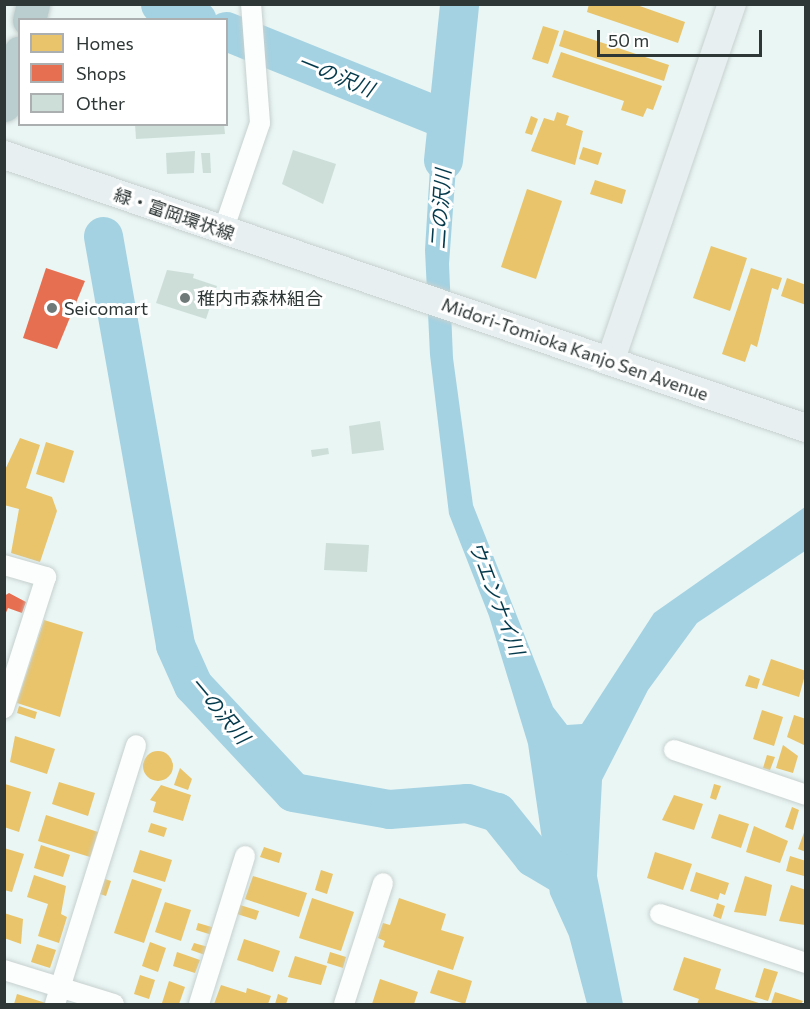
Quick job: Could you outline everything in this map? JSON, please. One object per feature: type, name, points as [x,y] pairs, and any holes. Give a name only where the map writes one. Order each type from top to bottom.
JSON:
[{"type":"highway","points":[[4,105],[18,59]]},
{"type":"street","points":[[611,359],[732,4]]},
{"type":"street","points":[[223,231],[260,123],[251,5]]},
{"type":"street","name":"緑・富岡環状線","points":[[4,155],[344,271]]},
{"type":"street","name":"Midori-Tomioka Kanjo Sen Avenue","points":[[344,271],[611,359],[798,426]]},
{"type":"street","points":[[4,565],[46,577],[4,708]]},
{"type":"street","points":[[58,996],[136,745]]},
{"type":"street","points":[[674,750],[806,795]]},
{"type":"street","points":[[199,1005],[245,856]]},
{"type":"street","points":[[344,1005],[382,883]]},
{"type":"street","points":[[660,914],[806,963]]},
{"type":"street","points":[[4,970],[58,996],[114,1005]]},
{"type":"water","name":"ウエンナイ川","points":[[434,101],[460,112],[449,264],[453,358],[473,505],[553,707],[567,725],[582,724],[654,613],[805,507],[805,551],[697,623],[648,690],[602,780],[597,876],[623,1004],[587,1004],[569,936],[550,894],[528,744],[489,616],[449,514],[430,355],[425,250]]},
{"type":"building: Homes","points":[[589,4],[634,4],[685,22],[678,43],[587,12]]},
{"type":"building: Homes","points":[[543,26],[559,31],[548,64],[532,59]]},
{"type":"building: Homes","points":[[564,30],[669,65],[664,81],[559,46]]},
{"type":"building: Homes","points":[[561,52],[662,86],[653,110],[647,108],[643,117],[621,110],[624,101],[552,77]]},
{"type":"building: Homes","points":[[557,112],[569,116],[566,125],[583,131],[575,165],[531,151],[544,118],[554,121]]},
{"type":"building: Homes","points":[[531,116],[538,119],[532,135],[525,133]]},
{"type":"building: Homes","points":[[583,147],[602,153],[598,165],[579,159]]},
{"type":"building: Homes","points":[[595,180],[626,190],[622,204],[590,194]]},
{"type":"building: Homes","points":[[527,189],[562,201],[536,279],[501,267]]},
{"type":"building: Homes","points":[[711,246],[747,258],[730,311],[693,298]]},
{"type":"building: Homes","points":[[751,268],[782,278],[778,290],[772,288],[757,347],[751,344],[745,362],[722,354]]},
{"type":"building: Homes","points":[[787,278],[806,285],[806,305],[781,296]]},
{"type":"building: Homes","points":[[20,438],[40,445],[26,488],[52,497],[57,511],[40,562],[11,553],[19,509],[4,505],[4,472]]},
{"type":"building: Homes","points":[[46,442],[74,451],[64,483],[36,474]]},
{"type":"building: Homes","points":[[44,620],[83,632],[60,717],[17,703]]},
{"type":"building: Homes","points":[[771,659],[806,671],[799,697],[762,685]]},
{"type":"building: Homes","points":[[749,675],[760,679],[757,689],[745,686]]},
{"type":"building: Homes","points":[[19,706],[37,712],[35,719],[17,713]]},
{"type":"building: Homes","points":[[762,710],[783,717],[774,746],[753,739]]},
{"type":"building: Homes","points":[[794,715],[806,719],[806,746],[787,737]]},
{"type":"building: Homes","points":[[15,736],[55,749],[47,774],[10,762]]},
{"type":"building: Homes","points":[[783,745],[798,756],[793,773],[776,768]]},
{"type":"building: Homes","points":[[158,751],[168,756],[173,766],[168,776],[158,781],[148,776],[143,766],[148,756]]},
{"type":"building: Homes","points":[[767,755],[775,757],[770,770],[763,768]]},
{"type":"building: Homes","points":[[180,768],[192,779],[188,790],[174,785]]},
{"type":"building: Homes","points":[[59,782],[95,793],[88,816],[52,804]]},
{"type":"building: Homes","points":[[5,784],[31,792],[19,832],[4,827]]},
{"type":"building: Homes","points":[[714,784],[721,786],[716,800],[710,798]]},
{"type":"building: Homes","points":[[161,785],[191,795],[183,821],[153,812],[156,802],[150,800]]},
{"type":"building: Homes","points":[[674,795],[703,804],[694,830],[662,820]]},
{"type":"building: Homes","points":[[792,807],[799,810],[793,830],[785,827]]},
{"type":"building: Homes","points":[[719,814],[749,824],[741,848],[711,838]]},
{"type":"building: Homes","points":[[46,815],[98,832],[90,857],[38,841]]},
{"type":"building: Homes","points":[[151,823],[167,828],[164,837],[148,832]]},
{"type":"building: Homes","points":[[754,826],[788,841],[780,863],[746,852]]},
{"type":"building: Homes","points":[[806,827],[806,852],[798,849]]},
{"type":"building: Homes","points":[[41,845],[70,855],[63,877],[34,868]]},
{"type":"building: Homes","points":[[264,847],[282,853],[279,863],[260,857]]},
{"type":"building: Homes","points":[[4,848],[24,854],[12,892],[4,890]]},
{"type":"building: Homes","points":[[140,850],[172,860],[165,882],[133,872]]},
{"type":"building: Homes","points":[[655,852],[692,864],[683,890],[647,878]]},
{"type":"building: Homes","points":[[790,856],[806,861],[804,876],[786,871]]},
{"type":"building: Homes","points":[[321,870],[333,874],[327,894],[315,890]]},
{"type":"building: Homes","points":[[696,872],[729,883],[725,895],[720,893],[718,900],[690,891]]},
{"type":"building: Homes","points":[[34,875],[66,886],[61,914],[67,917],[59,943],[38,936],[48,904],[27,897]]},
{"type":"building: Homes","points":[[253,876],[307,893],[299,917],[245,899]]},
{"type":"building: Homes","points":[[745,876],[772,885],[766,916],[734,912]]},
{"type":"building: Homes","points":[[105,879],[111,881],[106,896],[100,894]]},
{"type":"building: Homes","points":[[132,879],[162,889],[144,943],[114,933]]},
{"type":"building: Homes","points":[[791,885],[806,890],[805,925],[779,921]]},
{"type":"building: Homes","points":[[312,898],[354,912],[341,951],[299,938]]},
{"type":"building: Homes","points":[[399,898],[446,914],[441,930],[464,937],[453,970],[383,947],[385,941],[378,938],[383,923],[390,925]]},
{"type":"building: Homes","points":[[165,902],[191,910],[181,941],[155,932]]},
{"type":"building: Homes","points":[[717,903],[725,906],[721,919],[713,916]]},
{"type":"building: Homes","points":[[240,905],[259,911],[256,920],[237,914]]},
{"type":"building: Homes","points":[[4,913],[23,919],[21,944],[4,938]]},
{"type":"building: Homes","points":[[198,923],[215,928],[212,935],[196,930]]},
{"type":"building: Homes","points":[[244,939],[280,951],[273,972],[237,960]]},
{"type":"building: Homes","points":[[150,942],[166,948],[158,972],[142,966]]},
{"type":"building: Homes","points":[[194,943],[208,947],[205,955],[191,950]]},
{"type":"building: Homes","points":[[37,944],[56,950],[50,968],[31,962]]},
{"type":"building: Homes","points":[[177,952],[200,960],[195,973],[173,966]]},
{"type":"building: Homes","points":[[330,952],[346,957],[343,968],[327,963]]},
{"type":"building: Homes","points":[[295,956],[327,966],[321,985],[288,977]]},
{"type":"building: Homes","points":[[684,957],[721,969],[715,989],[762,1004],[697,1004],[699,999],[673,990]]},
{"type":"building: Homes","points":[[764,968],[778,972],[768,1001],[755,997]]},
{"type":"building: Homes","points":[[438,970],[472,981],[465,1004],[430,993]]},
{"type":"building: Homes","points":[[140,975],[155,980],[149,999],[134,994]]},
{"type":"building: Homes","points":[[380,979],[418,992],[414,1004],[372,1004]]},
{"type":"building: Homes","points":[[169,981],[185,987],[179,1004],[162,1003]]},
{"type":"building: Homes","points":[[221,985],[246,993],[247,988],[271,996],[268,1004],[214,1004]]},
{"type":"building: Homes","points":[[775,992],[803,1001],[801,1004],[771,1004]]},
{"type":"building: Homes","points":[[17,994],[49,1004],[14,1004]]},
{"type":"building: Homes","points":[[278,994],[288,998],[286,1004],[275,1004]]},
{"type":"building: Shops","points":[[46,268],[85,281],[57,349],[23,338]]},
{"type":"building: Shops","points":[[9,593],[26,602],[22,613],[8,608],[4,617],[4,596]]},
{"type":"building: Other","points":[[135,126],[224,126],[225,134],[136,139]]},
{"type":"building: Other","points":[[293,150],[336,164],[323,204],[282,184]]},
{"type":"building: Other","points":[[195,151],[194,173],[167,174],[166,153]]},
{"type":"building: Other","points":[[201,153],[210,153],[211,173],[203,173]]},
{"type":"building: Other","name":"稚内市森林組合","points":[[167,270],[194,274],[193,278],[217,286],[206,319],[156,303]]},
{"type":"building: Other","points":[[380,421],[384,450],[352,454],[349,426]]},
{"type":"building: Other","points":[[328,448],[329,454],[312,457],[311,450]]},
{"type":"building: Other","points":[[326,543],[369,545],[367,572],[324,570]]},
{"type":"waterway","name":"一の沢川","points":[[160,4],[192,18]]},
{"type":"waterway","name":"二の沢川","points":[[443,160],[459,4]]},
{"type":"waterway","name":"一の沢川","points":[[228,32],[445,119]]},
{"type":"waterway","name":"一の沢川","points":[[103,236],[175,645],[193,685],[293,792],[389,809],[467,803],[497,812],[533,857],[575,882]]},
{"type":"place","name":"稚内市森林組合","points":[[185,298]]},
{"type":"place","name":"Seicomart","points":[[52,308]]}]
